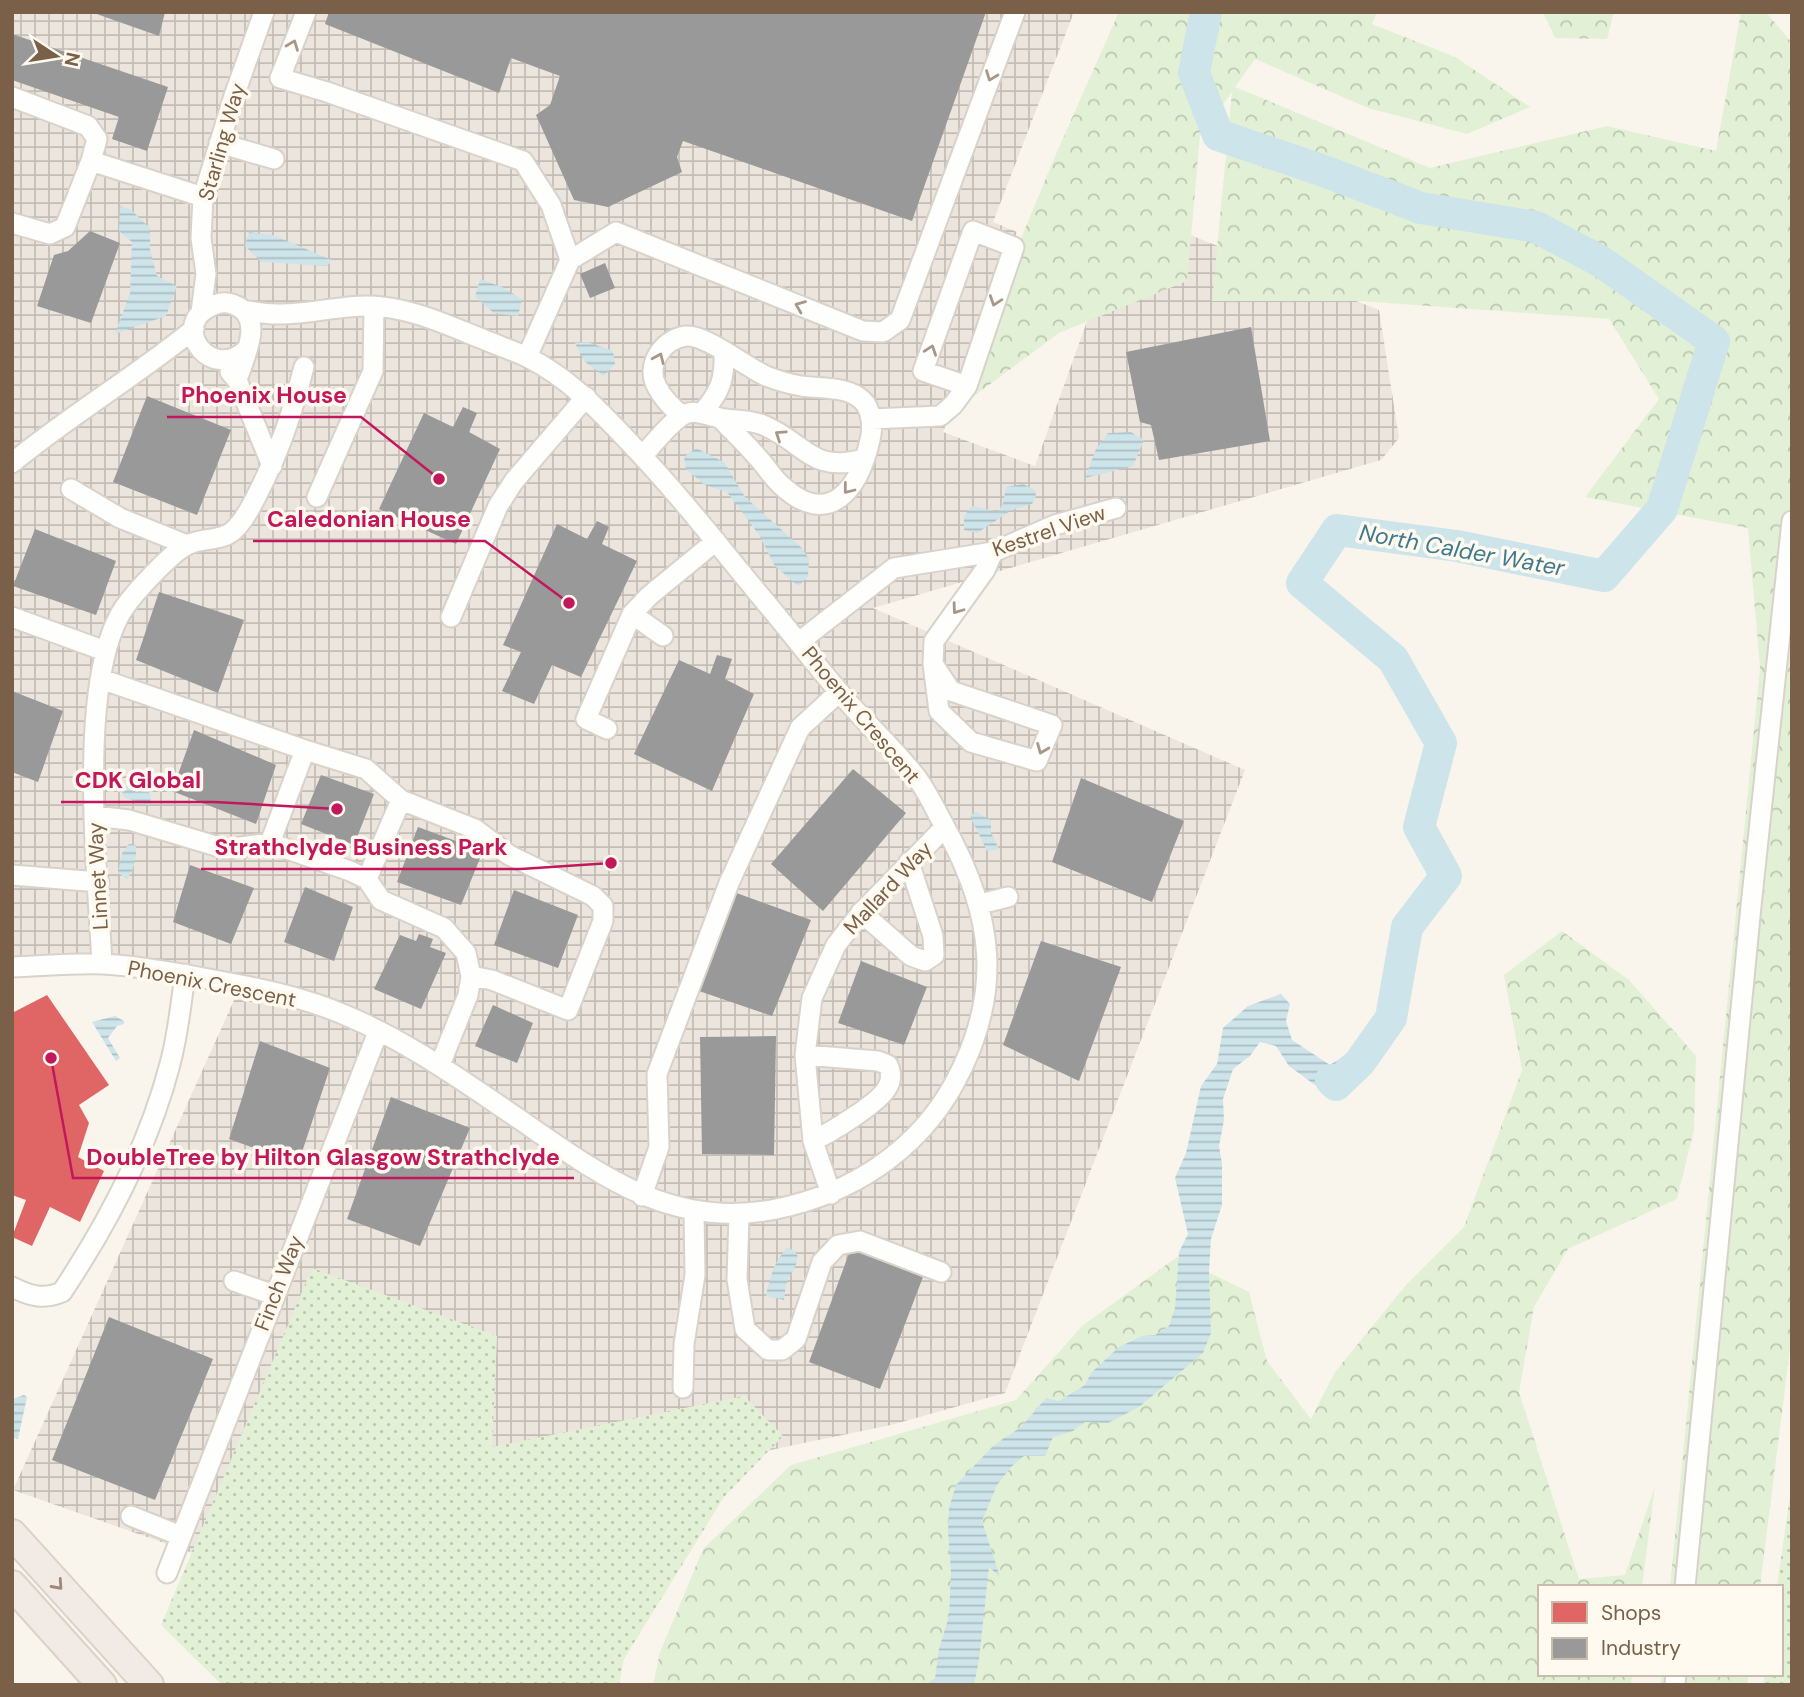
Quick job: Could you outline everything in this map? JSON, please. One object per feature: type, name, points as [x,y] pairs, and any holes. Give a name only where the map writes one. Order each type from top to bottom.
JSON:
[{"type":"highway","points":[[12,1534],[149,1685]]},
{"type":"highway","points":[[12,1585],[102,1685]]},
{"type":"street","name":"Starling Way","points":[[197,321],[206,274],[201,237],[203,197],[264,12]]},
{"type":"street","points":[[306,12],[280,78],[523,161],[551,205],[570,260]]},
{"type":"street","points":[[527,358],[570,260],[616,232],[863,331],[883,332],[900,320],[1015,12]]},
{"type":"street","points":[[12,97],[88,125],[97,139],[65,228],[50,234],[12,223]]},
{"type":"street","points":[[219,143],[274,159]]},
{"type":"street","points":[[91,161],[203,197]]},
{"type":"street","points":[[871,419],[940,416],[953,405],[967,386],[1014,247],[973,231],[923,371],[967,386]]},
{"type":"street","name":"Starling Way","points":[[206,274],[235,306]]},
{"type":"street","points":[[12,463],[154,361],[213,304],[235,306],[251,325],[249,342],[237,380]]},
{"type":"street","name":"Phoenix Crescent","points":[[12,967],[102,964],[185,974],[280,993],[346,1015],[439,1065],[600,1175],[642,1196],[694,1211],[739,1216],[782,1208],[831,1194],[859,1180],[922,1132],[947,1097],[966,1062],[984,1004],[988,951],[980,904],[967,866],[945,827],[918,780],[839,692],[716,541],[586,397],[527,358],[429,317],[374,306],[335,307],[281,315],[235,306]]},
{"type":"street","points":[[317,497],[373,371],[374,306]]},
{"type":"street","name":"Phoenix Crescent","points":[[249,342],[281,315]]},
{"type":"street","points":[[197,321],[198,347],[237,380],[272,466]]},
{"type":"street","points":[[711,415],[755,454],[780,484],[803,501],[825,504],[837,501],[853,485],[864,459],[871,438],[871,419],[865,402],[852,393],[799,386],[766,376],[709,342],[688,336],[676,339],[666,345],[656,359],[653,375],[655,385],[664,399],[681,415],[711,415],[765,425],[803,451],[828,463],[847,464],[864,459]]},
{"type":"street","points":[[154,361],[238,356],[249,342]]},
{"type":"street","points":[[711,415],[725,373],[724,353]]},
{"type":"street","points":[[71,489],[120,518],[187,545],[231,533],[250,508],[272,466],[289,425],[304,367]]},
{"type":"street","points":[[451,617],[498,506],[514,481],[586,397]]},
{"type":"street","points":[[642,456],[681,415]]},
{"type":"street","name":"Kestrel View","points":[[799,642],[894,568],[993,552],[1055,525],[1116,508]]},
{"type":"street","points":[[1685,1585],[1792,521]]},
{"type":"street","points":[[607,729],[586,719],[632,614],[649,596],[716,541]]},
{"type":"street","name":"Linnet Way","points":[[102,964],[95,758],[105,650],[122,611],[139,587],[187,545]]},
{"type":"street","points":[[933,664],[951,691],[1052,725],[1037,761],[971,742],[939,711],[933,664],[934,641],[985,570],[993,552]]},
{"type":"street","points":[[632,614],[663,636]]},
{"type":"street","points":[[12,617],[105,650]]},
{"type":"street","points":[[101,679],[366,769],[401,800],[475,829],[509,855],[593,896],[603,906],[603,921],[568,1010],[492,980],[471,976]]},
{"type":"street","points":[[642,1196],[659,1147],[657,1074],[729,883],[800,728],[839,692]]},
{"type":"street","points":[[270,843],[305,750]]},
{"type":"street","points":[[367,879],[401,800]]},
{"type":"street","points":[[95,816],[129,820],[226,849],[270,843],[367,879],[381,900],[444,928],[466,953],[471,976],[468,995],[439,1065]]},
{"type":"street","name":"Mallard Way","points":[[831,1194],[813,1141],[805,1055],[812,998],[836,945],[861,912],[945,827]]},
{"type":"street","points":[[861,912],[911,956],[925,961],[934,955],[933,936],[909,862]]},
{"type":"street","points":[[12,875],[99,882]]},
{"type":"street","points":[[980,904],[1008,897]]},
{"type":"street","points":[[12,1287],[30,1296],[49,1298],[62,1292],[119,1197],[151,1121],[170,1064],[185,974]]},
{"type":"street","name":"Finch Way","points":[[167,1573],[378,1032]]},
{"type":"street","points":[[805,1055],[878,1061],[888,1065],[891,1074],[888,1089],[844,1125],[813,1141]]},
{"type":"street","points":[[683,1388],[684,1344],[695,1275],[694,1211]]},
{"type":"street","points":[[739,1216],[737,1279],[746,1329],[768,1350],[782,1350],[796,1339],[822,1262],[838,1245],[860,1241],[941,1272]]},
{"type":"street","points":[[234,1281],[274,1296]]},
{"type":"street","points":[[131,1516],[181,1536]]},
{"type":"shaded area","points":[[12,12],[1074,12],[993,222],[1017,232],[943,432],[1035,466],[1127,210],[1379,310],[1399,438],[1381,460],[873,608],[1245,770],[1005,1393],[891,1425],[746,1455],[349,1608],[13,1490],[235,998],[131,957],[12,965]]},
{"type":"green space","points":[[1119,12],[1377,12],[1372,24],[1455,57],[1530,107],[1467,134],[1368,108],[1255,59],[1235,87],[1430,168],[1607,126],[1716,151],[1741,12],[1766,12],[1792,43],[1792,1333],[1760,1585],[1670,1585],[1760,668],[1748,528],[1585,497],[1659,399],[1609,319],[1360,301],[1212,301],[1232,92],[1200,136],[1187,281],[1059,333],[947,416],[1056,154]]},
{"type":"green space","points":[[1543,12],[1614,12],[1607,39],[1555,38]]},
{"type":"green space","points":[[1562,931],[1629,980],[1696,1056],[1694,1130],[1677,1199],[1568,1249],[1534,1307],[1519,1392],[1579,1579],[1625,1575],[1655,1486],[1642,1585],[1538,1585],[1538,1676],[1632,1676],[1631,1685],[653,1685],[660,1652],[703,1549],[791,1465],[1016,1400],[1082,1326],[1177,1257],[1249,1292],[1267,1361],[1311,1419],[1335,1372],[1406,1285],[1464,1227],[1522,1070],[1504,975]]},
{"type":"green space","points":[[312,1268],[497,1336],[492,1447],[744,1396],[783,1436],[724,1497],[624,1659],[619,1685],[222,1685],[161,1625]]},
{"type":"green space","points":[[1792,1481],[1792,1685],[1763,1685],[1765,1676],[1783,1676],[1783,1585],[1777,1585]]},
{"type":"green space","points":[[1662,1676],[1749,1676],[1747,1685],[1660,1685]]},
{"type":"water","points":[[120,206],[130,209],[150,228],[150,249],[157,276],[177,286],[166,316],[115,334],[130,293],[132,242],[119,231]]},
{"type":"water","points":[[249,232],[273,235],[332,260],[327,266],[261,262],[245,246]]},
{"type":"water","points":[[480,279],[502,287],[522,299],[518,316],[494,313],[475,297]]},
{"type":"water","points":[[588,342],[613,351],[615,364],[604,376],[585,362],[575,343]]},
{"type":"water","points":[[1131,432],[1144,440],[1133,466],[1085,478],[1096,449],[1108,433]]},
{"type":"water","points":[[696,448],[724,462],[745,497],[802,548],[809,559],[808,577],[798,586],[775,566],[759,535],[727,492],[705,485],[686,469],[684,457]]},
{"type":"water","points":[[1023,484],[1035,490],[1036,496],[1032,504],[1012,510],[977,533],[964,530],[964,516],[972,506],[998,512],[1006,487]]},
{"type":"water","points":[[128,785],[150,793],[149,805],[125,798],[121,790]]},
{"type":"water","points":[[976,812],[991,820],[991,833],[999,849],[987,851],[970,816]]},
{"type":"water","points":[[129,844],[136,845],[136,854],[127,879],[118,873],[122,853]]},
{"type":"water","points":[[1281,994],[1290,1004],[1286,1021],[1292,1040],[1330,1065],[1345,1055],[1368,1062],[1365,1073],[1344,1098],[1315,1085],[1289,1066],[1276,1046],[1260,1042],[1250,1056],[1233,1069],[1223,1099],[1224,1120],[1219,1146],[1222,1205],[1211,1239],[1211,1333],[1203,1353],[1139,1407],[1108,1423],[1085,1422],[1073,1431],[1053,1437],[1045,1456],[1024,1456],[1012,1466],[997,1485],[982,1521],[1000,1577],[989,1567],[974,1685],[925,1685],[935,1678],[939,1649],[949,1616],[949,1508],[956,1485],[993,1446],[1021,1427],[1046,1398],[1059,1401],[1085,1385],[1091,1373],[1119,1347],[1142,1336],[1155,1335],[1169,1326],[1175,1308],[1179,1252],[1188,1234],[1175,1178],[1186,1153],[1201,1086],[1217,1064],[1223,1028],[1248,1006]]},
{"type":"water","points":[[115,1016],[124,1021],[108,1038],[120,1058],[116,1061],[92,1022]]},
{"type":"water","points":[[787,1248],[793,1250],[798,1258],[786,1284],[784,1300],[766,1296],[773,1270]]},
{"type":"water","points":[[24,1395],[27,1397],[18,1439],[12,1437],[12,1399]]},
{"type":"building: Shops","points":[[47,995],[109,1085],[79,1105],[89,1123],[78,1157],[104,1171],[80,1222],[50,1207],[32,1246],[12,1237],[26,1200],[12,1195],[12,1013]]},
{"type":"building: Industry","points":[[91,12],[165,12],[159,36]]},
{"type":"building: Industry","points":[[329,12],[986,12],[912,221],[683,141],[677,157],[682,172],[608,207],[574,200],[536,115],[550,105],[560,76],[511,58],[499,93],[325,24]]},
{"type":"building: Industry","points":[[12,34],[168,87],[147,151],[112,139],[119,117],[12,80]]},
{"type":"building: Industry","points":[[90,231],[120,243],[91,323],[37,306],[54,255],[68,251]]},
{"type":"building: Industry","points":[[605,263],[615,288],[590,298],[580,274]]},
{"type":"building: Industry","points":[[1251,327],[1270,441],[1159,460],[1151,425],[1140,422],[1126,352]]},
{"type":"building: Industry","points":[[147,396],[231,430],[197,515],[113,482]]},
{"type":"building: Industry","points":[[463,407],[477,413],[469,432],[500,449],[456,544],[379,509],[424,413],[453,427]]},
{"type":"building: Industry","points":[[597,521],[609,527],[602,544],[637,561],[581,677],[552,665],[534,704],[502,691],[521,652],[503,645],[557,524],[587,539]]},
{"type":"building: Industry","points":[[35,529],[116,561],[96,615],[13,586]]},
{"type":"building: Industry","points":[[159,592],[244,620],[218,693],[136,660]]},
{"type":"building: Industry","points":[[717,655],[732,659],[725,679],[754,694],[712,791],[634,754],[679,660],[710,674]]},
{"type":"building: Industry","points":[[12,691],[63,711],[38,782],[12,772]]},
{"type":"building: Industry","points":[[194,730],[276,765],[256,824],[172,791]]},
{"type":"building: Industry","points":[[853,769],[906,813],[823,911],[771,864]]},
{"type":"building: Industry","points":[[321,775],[374,794],[354,845],[301,824]]},
{"type":"building: Industry","points":[[1081,778],[1184,821],[1152,902],[1052,862]]},
{"type":"building: Industry","points":[[418,827],[483,851],[461,905],[397,882]]},
{"type":"building: Industry","points":[[190,865],[254,888],[231,944],[173,922]]},
{"type":"building: Industry","points":[[305,887],[353,907],[334,961],[284,942]]},
{"type":"building: Industry","points":[[514,890],[578,915],[558,968],[494,945]]},
{"type":"building: Industry","points":[[731,891],[811,920],[772,1016],[696,990]]},
{"type":"building: Industry","points":[[419,934],[433,939],[430,947],[446,953],[421,1009],[374,989],[400,935],[416,941]]},
{"type":"building: Industry","points":[[1041,941],[1121,967],[1079,1081],[1003,1045]]},
{"type":"building: Industry","points":[[861,961],[927,987],[904,1045],[838,1023]]},
{"type":"building: Industry","points":[[493,1005],[533,1023],[517,1063],[475,1046]]},
{"type":"building: Industry","points":[[776,1036],[774,1155],[702,1154],[700,1037]]},
{"type":"building: Industry","points":[[260,1041],[330,1068],[298,1164],[229,1139]]},
{"type":"building: Industry","points":[[391,1097],[470,1128],[420,1246],[347,1219]]},
{"type":"building: Industry","points":[[851,1248],[923,1277],[880,1389],[809,1362]]},
{"type":"building: Industry","points":[[109,1317],[213,1359],[155,1500],[52,1460]]},
{"type":"waterway","name":"North Calder Water","points":[[1206,12],[1194,73],[1218,135],[1421,208],[1536,227],[1600,261],[1714,341],[1662,509],[1604,576],[1457,546],[1337,530],[1302,583],[1393,659],[1441,743],[1419,827],[1446,876],[1407,927],[1391,1018],[1360,1062],[1336,1085],[1331,1080]]},
{"type":"place","name":"Phoenix House","points":[[439,479]]},
{"type":"place","name":"Caledonian House","points":[[569,603]]},
{"type":"place","name":"CDK Global","points":[[337,809]]},
{"type":"place","name":"Strathclyde Business Park","points":[[611,863]]},
{"type":"place","name":"DoubleTree by Hilton Glasgow Strathclyde","points":[[51,1058]]}]
